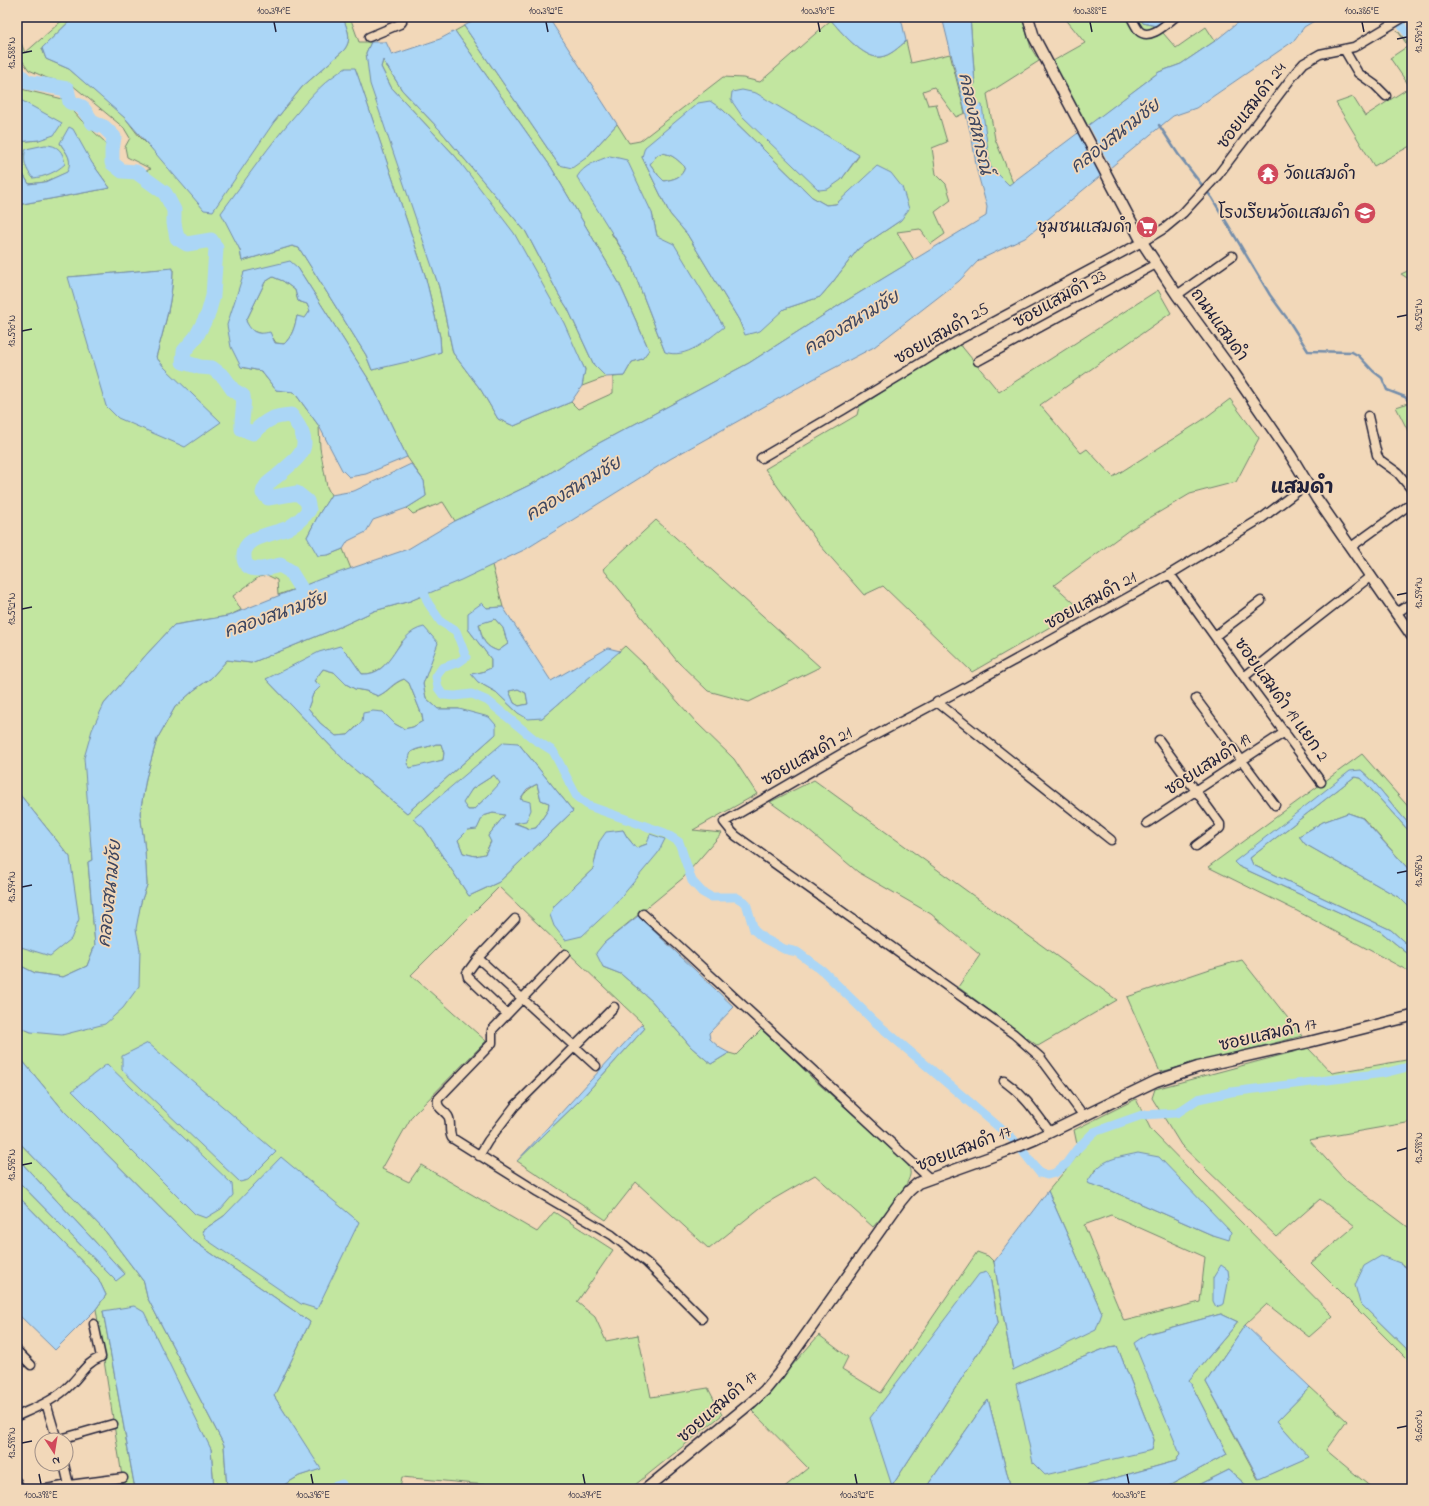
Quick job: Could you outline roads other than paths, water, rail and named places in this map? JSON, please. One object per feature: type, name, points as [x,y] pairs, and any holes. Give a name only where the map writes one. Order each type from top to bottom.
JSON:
[{"type":"street","points":[[369,37],[400,24],[402,22],[402,17]]},
{"type":"street","name":"ถนนแสมดำ","points":[[1028,17],[1034,37],[1142,242],[1177,295],[1234,373],[1291,456],[1307,484],[1412,636]]},
{"type":"street","points":[[1131,17],[1140,31],[1147,34],[1156,32],[1175,17]]},
{"type":"street","name":"ซอยแสมดำ 24","points":[[1142,242],[1165,228],[1177,218],[1218,175],[1304,63],[1320,54],[1354,47],[1404,17]]},
{"type":"street","points":[[1344,49],[1358,73],[1375,85],[1386,96]]},
{"type":"street","name":"ซอยแสมดำ 25","points":[[761,458],[844,410],[957,341],[1142,242]]},
{"type":"street","points":[[1177,295],[1232,256]]},
{"type":"street","name":"ซอยแสมดำ 23","points":[[978,361],[1156,264]]},
{"type":"street","points":[[1368,416],[1377,454],[1380,460],[1398,473],[1412,490]]},
{"type":"street","name":"ซอยแสมดำ 21","points":[[1083,1115],[1040,1057],[1014,1034],[736,836],[724,822],[853,747],[1170,574],[1262,518],[1307,484]]},
{"type":"street","points":[[1351,547],[1412,503]]},
{"type":"street","name":"ซอยแสมดำ 19 แยก 2","points":[[1170,574],[1321,782]]},
{"type":"street","points":[[1244,677],[1371,576]]},
{"type":"street","points":[[1216,636],[1261,601]]},
{"type":"street","points":[[1396,613],[1412,603]]},
{"type":"street","points":[[1196,699],[1275,805]]},
{"type":"street","points":[[937,702],[1111,840]]},
{"type":"street","name":"ซอยแสมดำ 19","points":[[1147,823],[1285,732]]},
{"type":"street","points":[[1159,740],[1220,824],[1220,828],[1196,846]]},
{"type":"street","points":[[643,914],[929,1178]]},
{"type":"street","points":[[508,1014],[468,977],[467,973],[478,958],[516,919]]},
{"type":"street","points":[[565,954],[492,1030],[492,1043],[438,1100],[438,1103],[440,1108],[448,1115],[450,1120],[450,1134],[452,1138],[538,1192],[612,1235],[647,1263],[702,1318]]},
{"type":"street","points":[[478,958],[596,1066]]},
{"type":"street","points":[[479,1156],[488,1141],[515,1106],[614,1007]]},
{"type":"street","name":"ซอยแสมดำ 17","points":[[646,1489],[765,1390],[900,1202],[914,1186],[929,1178],[1007,1151],[1036,1139],[1156,1081],[1198,1067],[1309,1042],[1412,1016]]},
{"type":"street","points":[[1004,1081],[1020,1093],[1050,1132]]},
{"type":"street","points":[[17,1416],[46,1404],[71,1384],[88,1363],[101,1356],[94,1324]]},
{"type":"street","points":[[17,1351],[32,1365]]},
{"type":"street","points":[[46,1404],[55,1432]]},
{"type":"street","points":[[74,1435],[113,1424]]},
{"type":"street","points":[[66,1472],[69,1485]]},
{"type":"street","points":[[46,1489],[123,1478]]},
{"type":"street","points":[[17,1482],[19,1489]]},
{"type":"water","points":[[74,17],[343,17],[349,38],[347,46],[344,50],[302,87],[274,122],[213,211],[204,210],[126,119],[69,69],[46,59],[42,48]]},
{"type":"water","points":[[481,17],[548,17],[617,124],[586,158],[572,168],[559,165],[464,26]]},
{"type":"water","points":[[834,17],[898,17],[902,22],[906,41],[894,51],[884,56],[880,57],[867,54],[846,37],[831,20]]},
{"type":"water","points":[[942,17],[970,17],[975,84],[969,89],[973,102],[982,105],[990,166],[1009,185],[1159,72],[1181,64],[1215,41],[1245,17],[1321,17],[1304,27],[1295,40],[1196,108],[1173,116],[1025,238],[979,260],[959,281],[874,347],[670,459],[526,549],[461,580],[410,601],[374,611],[342,626],[251,663],[227,660],[211,678],[194,690],[175,707],[157,739],[146,778],[140,813],[145,850],[147,885],[141,902],[136,929],[140,950],[139,986],[123,1008],[105,1024],[62,1035],[31,1032],[17,1026],[17,964],[35,973],[63,977],[87,966],[95,945],[88,862],[92,860],[84,758],[92,730],[104,704],[174,625],[228,616],[323,578],[408,549],[455,521],[536,482],[588,449],[749,363],[841,304],[986,216],[987,207],[977,171],[972,139]]},
{"type":"water","points":[[1140,17],[1171,17],[1157,26],[1143,23]]},
{"type":"water","points":[[455,31],[551,167],[619,283],[649,350],[642,359],[632,362],[624,376],[606,377],[594,365],[568,309],[526,232],[440,130],[402,90],[383,60],[381,67],[391,87],[456,157],[514,233],[564,323],[585,370],[582,386],[571,402],[514,426],[498,419],[481,390],[453,353],[439,287],[370,84],[366,53],[371,42],[386,42],[392,55],[440,39]]},
{"type":"water","points":[[346,68],[355,68],[359,79],[425,275],[440,337],[441,352],[372,370],[366,355],[299,248],[292,246],[242,261],[240,250],[221,213],[268,149],[313,94],[325,83]]},
{"type":"water","points":[[742,90],[756,93],[859,155],[841,180],[828,189],[819,190],[742,116],[731,100],[732,92]]},
{"type":"water","points":[[17,98],[62,123],[54,135],[39,140],[17,142]]},
{"type":"water","points":[[710,101],[723,110],[812,197],[826,205],[836,204],[877,166],[891,173],[902,187],[909,209],[901,220],[858,249],[820,297],[784,309],[760,331],[745,335],[739,320],[687,234],[670,214],[642,157],[645,147],[698,103]],"holes":[[[662,153],[675,158],[685,167],[680,176],[664,181],[658,175],[650,164],[657,155]]]},
{"type":"water","points":[[69,127],[73,129],[92,163],[110,188],[17,205],[17,154],[19,155],[21,171],[29,184],[45,182],[67,172],[69,160],[60,143]]},
{"type":"water","points":[[50,145],[57,148],[63,156],[65,164],[50,174],[33,178],[25,165],[24,157],[26,149]]},
{"type":"water","points":[[610,156],[627,160],[652,213],[657,236],[674,244],[724,327],[689,351],[673,354],[665,352],[630,262],[577,177],[587,166]]},
{"type":"water","points":[[290,261],[298,268],[371,383],[407,457],[366,474],[349,477],[342,470],[319,426],[294,392],[276,390],[261,371],[241,367],[231,347],[227,325],[244,272]],"holes":[[[273,277],[283,281],[295,290],[298,301],[307,304],[310,311],[305,318],[297,316],[291,335],[284,344],[275,343],[270,332],[258,333],[253,331],[246,321],[265,282]]]},
{"type":"water","points":[[173,268],[170,302],[156,357],[164,367],[221,422],[185,447],[118,418],[106,406],[68,277]]},
{"type":"water","points":[[411,464],[424,481],[426,496],[407,508],[373,520],[366,532],[348,541],[343,549],[328,555],[318,556],[307,537],[331,495],[354,491]]},
{"type":"water","points":[[482,603],[487,608],[503,607],[551,681],[608,648],[620,651],[542,718],[528,719],[518,713],[496,692],[478,682],[471,674],[482,672],[491,668],[491,659],[468,629],[468,613]],"holes":[[[495,619],[503,628],[508,644],[498,651],[486,644],[479,624]],[[518,689],[526,693],[528,704],[519,706],[514,703],[509,691]]]},
{"type":"water","points":[[424,627],[438,643],[423,684],[426,698],[438,709],[459,709],[489,717],[496,725],[496,734],[407,813],[348,764],[266,679],[319,652],[340,646],[348,654],[362,674],[373,673],[388,662],[406,637],[414,631]],"holes":[[[323,669],[334,672],[346,684],[355,689],[366,691],[378,696],[404,679],[409,683],[423,721],[413,727],[404,729],[395,724],[383,712],[373,711],[363,713],[362,722],[348,735],[336,736],[320,723],[308,708],[313,694],[321,686],[314,681]],[[436,744],[441,744],[444,753],[443,760],[410,768],[407,764],[411,752]]]},
{"type":"water","points":[[504,742],[518,743],[573,811],[499,882],[469,896],[424,828],[413,819]],"holes":[[[494,775],[500,783],[473,810],[468,810],[463,803],[472,789]],[[537,784],[541,800],[549,803],[548,810],[536,828],[530,829],[514,823],[526,821],[531,810],[530,802],[520,799],[527,789]],[[493,813],[505,815],[488,836],[491,842],[485,854],[475,856],[463,853],[458,840],[468,830],[477,829],[483,816]]]},
{"type":"water","points":[[1361,770],[1368,776],[1412,827],[1412,836],[1361,778],[1354,777],[1250,858],[1253,865],[1391,930],[1412,949],[1412,957],[1380,931],[1238,866],[1234,862],[1350,771]]},
{"type":"water","points":[[17,791],[70,857],[79,919],[71,939],[50,956],[21,947],[17,933]]},
{"type":"water","points":[[1348,813],[1362,818],[1412,873],[1412,910],[1400,898],[1305,844],[1299,836],[1323,822]]},
{"type":"water","points":[[623,830],[636,848],[647,844],[650,834],[665,839],[658,853],[612,908],[582,936],[565,940],[554,926],[550,915],[554,906],[593,869],[599,842],[606,832]]},
{"type":"water","points":[[638,916],[734,1007],[709,1033],[710,1039],[720,1048],[729,1053],[711,1064],[691,1047],[651,1000],[621,974],[603,967],[596,953],[604,943]]},
{"type":"water","points":[[642,1024],[645,1028],[580,1100],[517,1161]]},
{"type":"water","points":[[148,1043],[276,1152],[248,1180],[240,1182],[122,1070],[122,1056]]},
{"type":"water","points":[[17,1054],[64,1111],[192,1240],[310,1322],[274,1396],[321,1469],[299,1476],[277,1489],[227,1489],[224,1445],[147,1297],[144,1282],[106,1232],[17,1140]]},
{"type":"water","points":[[107,1064],[232,1184],[233,1195],[221,1209],[206,1218],[195,1214],[72,1091]]},
{"type":"water","points":[[1138,1153],[1159,1157],[1231,1232],[1229,1240],[1210,1234],[1112,1191],[1087,1183],[1102,1164],[1114,1159]]},
{"type":"water","points":[[281,1157],[359,1222],[317,1309],[301,1304],[207,1240],[202,1231],[224,1216]]},
{"type":"water","points":[[17,1158],[125,1274],[116,1281],[17,1180]]},
{"type":"water","points":[[1048,1191],[1102,1313],[1096,1330],[1013,1370],[994,1262]]},
{"type":"water","points":[[17,1195],[98,1278],[106,1295],[96,1309],[55,1350],[17,1313]]},
{"type":"water","points":[[1381,1256],[1400,1263],[1412,1272],[1412,1354],[1360,1303],[1355,1285],[1364,1266]]},
{"type":"water","points":[[1221,1265],[1228,1270],[1229,1278],[1224,1304],[1216,1307],[1213,1301],[1213,1278]]},
{"type":"water","points":[[987,1272],[990,1277],[998,1322],[892,1486],[870,1418],[979,1274]]},
{"type":"water","points":[[134,1306],[144,1312],[211,1449],[214,1489],[135,1489],[103,1311]]},
{"type":"water","points":[[1221,1314],[1238,1322],[1189,1380],[1227,1454],[1163,1489],[1075,1489],[1176,1461],[1180,1454],[1134,1343],[1147,1334]]},
{"type":"water","points":[[1245,1325],[1310,1387],[1277,1421],[1309,1457],[1259,1479],[1206,1382]]},
{"type":"water","points":[[1117,1346],[1154,1440],[1152,1450],[1045,1475],[1033,1463],[1016,1384],[1109,1347]]},
{"type":"water","points":[[988,1399],[1011,1489],[925,1489]]},
{"type":"water","points":[[1229,1470],[1246,1485],[1240,1489],[1191,1489]]},
{"type":"waterway","points":[[1402,26],[1412,39]]},
{"type":"waterway","name":"คลองสนามชัย","points":[[17,72],[27,82],[67,89],[70,102],[82,107],[93,123],[104,127],[114,137],[112,163],[122,171],[136,172],[165,193],[174,210],[174,223],[177,238],[187,244],[211,240],[216,248],[213,296],[208,314],[196,337],[184,351],[183,362],[200,367],[212,368],[224,377],[233,390],[243,396],[244,404],[242,429],[253,433],[262,425],[274,418],[291,415],[299,426],[303,435],[303,450],[293,462],[268,484],[263,493],[268,498],[297,493],[307,501],[309,510],[300,520],[288,528],[254,540],[245,549],[244,555],[245,562],[252,568],[263,569],[280,565],[290,571],[311,605]]},
{"type":"waterway","name":"คลองสนามชัย","points":[[1159,125],[1178,154],[1212,198],[1270,295],[1308,351],[1352,352],[1359,356],[1382,378],[1387,390],[1405,397],[1412,405]]},
{"type":"waterway","points":[[421,584],[428,603],[441,622],[456,631],[466,657],[459,662],[442,668],[436,677],[438,688],[443,695],[455,696],[472,694],[488,701],[534,739],[553,751],[577,797],[589,806],[665,833],[679,842],[692,881],[702,892],[711,897],[736,897],[746,903],[754,930],[763,938],[784,949],[797,952],[823,971],[874,1021],[1013,1139],[1040,1173],[1047,1175],[1055,1173],[1066,1164],[1077,1149],[1094,1132],[1142,1115],[1177,1113],[1198,1099],[1231,1092],[1384,1073],[1412,1066]]},
{"type":"waterway","points":[[326,1489],[342,1484]]},
{"type":"place","name":"วัดแสมดำ","points":[[1268,174]]},
{"type":"place","name":"โรงเรียนวัดแสมดำ","points":[[1365,213]]},
{"type":"place","name":"ชุมชนแสมดำ","points":[[1147,227]]},
{"type":"district","name":"แสมดำ","points":[[1302,488]]},
{"type":"water label","name":"คลองสหกรณ์","points":[[974,124]]}]
